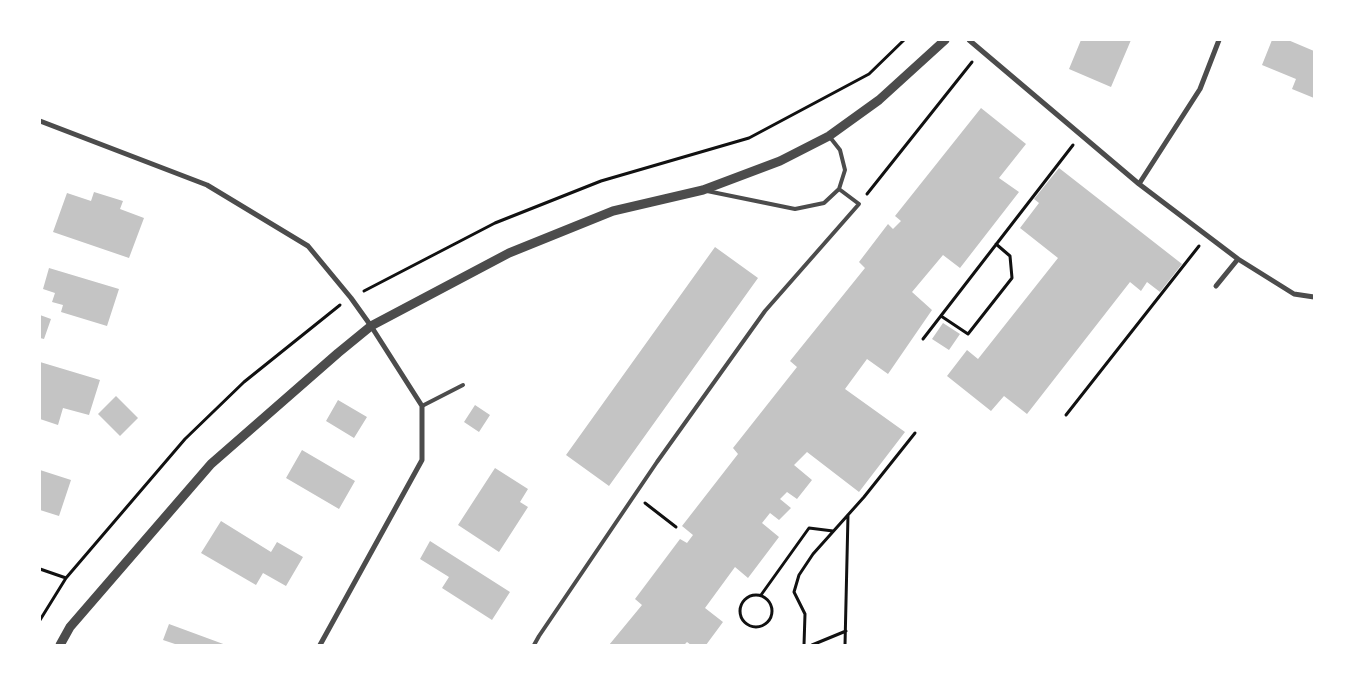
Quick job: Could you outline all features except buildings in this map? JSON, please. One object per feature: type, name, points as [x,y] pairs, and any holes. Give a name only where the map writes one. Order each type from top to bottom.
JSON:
[{"type":"street","points":[[60,645],[70,627],[211,464],[338,353],[372,326],[509,254],[613,211],[703,190],[780,161],[829,136],[878,100],[945,40]]},
{"type":"street","points":[[969,40],[1139,184],[1238,260],[1294,294],[1314,297]]},
{"type":"street","points":[[1139,184],[1200,89],[1219,40]]},
{"type":"street","points":[[40,121],[207,185],[308,246],[372,326],[422,406],[422,460],[320,645]]},
{"type":"street","points":[[1216,286],[1238,260]]},
{"type":"lane","points":[[703,190],[795,209],[824,203],[839,189],[845,170],[840,150],[829,136]]},
{"type":"lane","points":[[534,645],[634,495],[765,311],[859,204],[839,189]]},
{"type":"lane","points":[[422,406],[463,385]]},
{"type":"path","points":[[859,204],[982,51]]},
{"type":"path","points":[[923,339],[1081,135]]},
{"type":"path","points":[[1066,415],[1207,236]]},
{"type":"path","points":[[942,316],[968,334],[1012,278],[1010,256],[996,244]]},
{"type":"path","points":[[804,645],[804,614],[794,592],[799,575],[813,554],[915,433]]},
{"type":"path","points":[[634,495],[676,527]]},
{"type":"path","points":[[845,645],[848,514]]},
{"type":"path","points":[[762,595],[809,528],[833,531]]},
{"type":"path","points":[[40,569],[66,578]]},
{"type":"path","points":[[750,595],[762,595],[770,602],[771,616],[765,624],[750,626],[745,623],[740,613],[742,602],[750,595]]},
{"type":"path","points":[[812,645],[846,631]]}]
